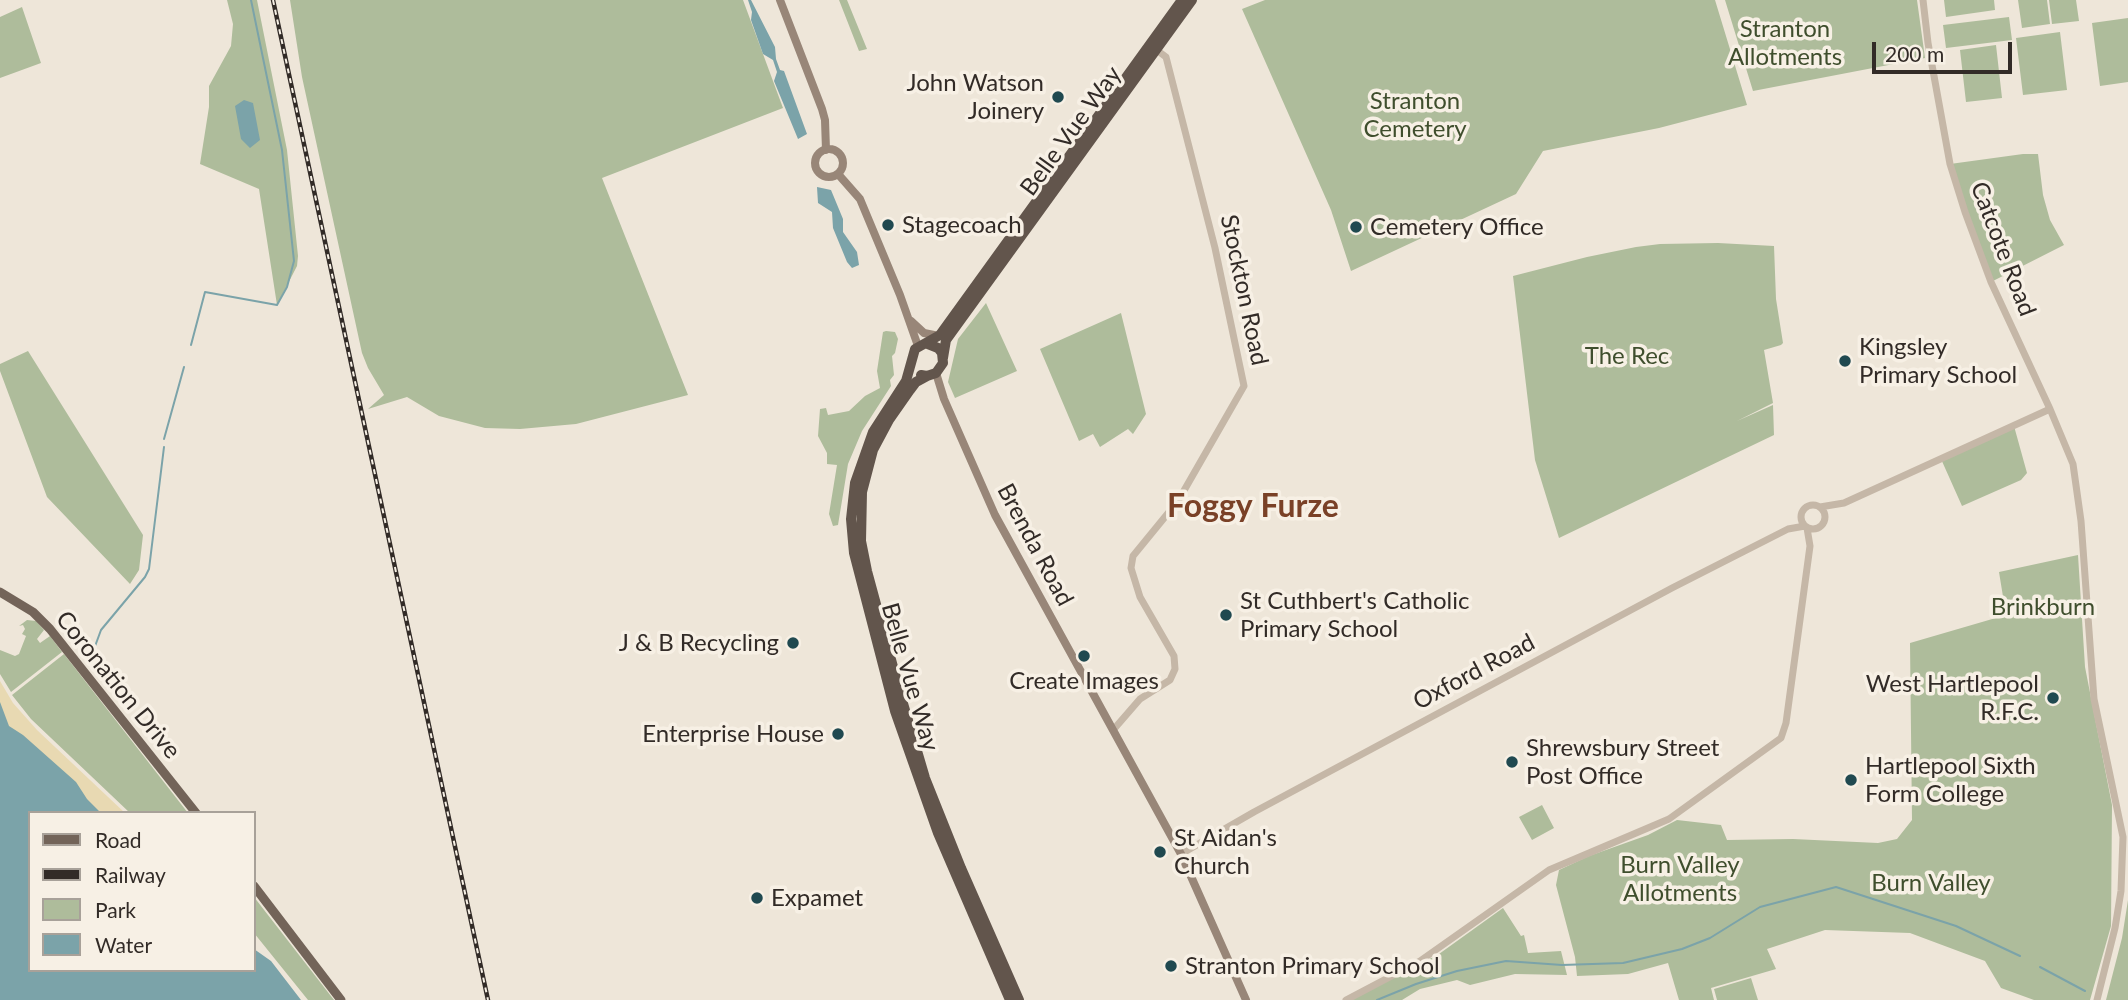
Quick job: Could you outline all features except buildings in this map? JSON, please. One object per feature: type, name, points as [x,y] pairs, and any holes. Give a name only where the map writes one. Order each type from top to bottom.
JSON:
[{"type":"highway","points":[[923,345],[938,348],[943,358],[942,367],[932,374],[917,372],[911,362],[912,353],[923,345],[939,337],[1153,47],[1182,0]]},
{"type":"highway","name":"Belle Vue Way","points":[[943,358],[946,341],[951,333],[1153,47],[1192,0]]},
{"type":"highway","name":"Belle Vue Way","points":[[911,362],[906,381],[873,432],[860,465],[853,499],[854,553],[895,711],[920,786],[1010,1000]]},
{"type":"highway","name":"Belle Vue Way","points":[[932,374],[916,382],[905,396],[873,450],[862,492],[861,541],[919,761],[950,843],[1019,1000]]},
{"type":"main road","points":[[780,0],[822,109],[826,150]]},
{"type":"main road","points":[[826,150],[834,151],[841,158],[842,168],[838,174],[826,177],[816,169],[816,158],[826,150]]},
{"type":"main road","points":[[838,174],[860,199],[909,319],[923,345]]},
{"type":"main road","points":[[909,319],[924,334],[939,337]]},
{"type":"main road","name":"Brenda Road","points":[[932,374],[995,516],[1114,729]]},
{"type":"main road","name":"Coronation Drive","points":[[0,592],[33,612],[50,629],[194,811]]},
{"type":"main road","points":[[1114,729],[1181,854],[1245,1000]]},
{"type":"main road","points":[[256,889],[341,1000]]},
{"type":"street","name":"Catcote Road","points":[[1923,0],[1950,164],[1965,212],[1991,282],[2073,464],[2081,522],[2094,699],[2123,837],[2119,903],[2097,1000]]},
{"type":"street","name":"Stockton Road","points":[[1114,729],[1140,699],[1170,680],[1175,669],[1174,656],[1140,597],[1131,568],[1133,555],[1178,500],[1244,386],[1215,248],[1166,57],[1153,47]]},
{"type":"street","points":[[1346,1000],[1429,956],[1549,870],[1669,819],[1781,738],[1786,723],[1810,546],[1806,527],[1801,519],[1802,513],[1808,507],[1844,503],[2050,409]]},
{"type":"street","points":[[1806,527],[1815,529],[1844,503]]},
{"type":"street","points":[[1810,546],[1822,524],[1824,512],[1819,507]]},
{"type":"street","name":"Oxford Road","points":[[1181,854],[1412,727],[1788,529],[1802,513]]},
{"type":"street","name":"Oxford Road","points":[[1788,529],[1806,527]]},
{"type":"green space","points":[[227,0],[257,0],[287,150],[298,256],[297,266],[277,305],[259,189],[200,164],[209,107],[209,86],[231,46],[233,24]]},
{"type":"green space","points":[[290,0],[743,0],[783,108],[602,178],[688,395],[576,424],[520,429],[485,428],[439,416],[407,397],[368,409],[384,395],[362,353],[302,77]]},
{"type":"green space","points":[[839,0],[847,0],[867,49],[859,51]]},
{"type":"green space","name":"Stranton Cemetery","points":[[1265,0],[1715,0],[1747,105],[1659,128],[1543,151],[1516,194],[1351,271],[1331,210],[1242,9]]},
{"type":"green space","name":"Stranton Allotments","points":[[1725,0],[1917,0],[1925,58],[1753,91]]},
{"type":"green space","points":[[1944,0],[1994,0],[1995,10],[1946,17]]},
{"type":"green space","points":[[2018,0],[2047,0],[2050,24],[2022,28]]},
{"type":"green space","points":[[2049,0],[2076,0],[2079,21],[2052,24]]},
{"type":"green space","points":[[22,7],[41,63],[0,78],[0,17]]},
{"type":"green space","points":[[2009,17],[2012,40],[1946,48],[1943,25]]},
{"type":"green space","points":[[2128,18],[2128,82],[2100,86],[2092,23]]},
{"type":"green space","points":[[2060,32],[2067,90],[2023,95],[2016,38]]},
{"type":"green space","points":[[1996,45],[2002,98],[1966,102],[1960,50]]},
{"type":"green space","points":[[2038,154],[2043,195],[2050,220],[2064,245],[1991,282],[1950,164]]},
{"type":"green space","name":"The Rec","points":[[1718,243],[1774,246],[1776,299],[1783,343],[1764,350],[1773,403],[1737,421],[1773,405],[1774,435],[1559,538],[1535,460],[1513,276],[1636,247]]},
{"type":"green space","points":[[986,303],[1017,371],[955,398],[948,382],[958,339]]},
{"type":"green space","points":[[1121,313],[1146,414],[1133,434],[1128,429],[1100,447],[1093,434],[1079,441],[1040,349]]},
{"type":"green space","points":[[883,332],[895,332],[898,339],[892,356],[894,375],[890,380],[891,386],[862,431],[848,464],[838,525],[833,526],[829,514],[837,465],[827,464],[827,453],[818,436],[820,409],[826,408],[828,415],[849,411],[865,396],[880,388],[877,371]]},
{"type":"green space","points":[[28,351],[143,535],[139,570],[130,584],[47,497],[0,371],[0,364]]},
{"type":"green space","points":[[2014,426],[2027,473],[2021,480],[1962,506],[1941,459]]},
{"type":"green space","points":[[2078,555],[2085,667],[2112,805],[2111,926],[2090,1000],[2034,1000],[2001,988],[1985,961],[1910,933],[1825,930],[1767,949],[1776,969],[1711,988],[1714,1000],[1679,1000],[1668,963],[1628,974],[1577,976],[1575,957],[1556,885],[1559,870],[1589,856],[1648,835],[1677,820],[1721,825],[1727,840],[1793,839],[1878,843],[1897,839],[1912,820],[1910,643],[2006,615],[1999,572]]},
{"type":"green space","points":[[27,620],[36,621],[44,630],[37,639],[40,643],[50,636],[62,652],[11,692],[0,674],[0,650],[15,656],[19,654],[26,636],[22,634],[25,629],[23,625],[19,626]]},
{"type":"green space","points":[[64,654],[186,811],[128,811],[31,719],[12,695]]},
{"type":"green space","points":[[1542,805],[1554,828],[1532,840],[1519,817]]},
{"type":"green space","points":[[256,900],[334,1000],[308,1000],[256,935]]},
{"type":"green space","points":[[2128,900],[2128,1000],[2106,1000],[2122,938]]},
{"type":"green space","points":[[1503,908],[1521,936],[1524,935],[1528,953],[1561,951],[1567,975],[1515,974],[1470,985],[1457,980],[1420,989],[1402,1000],[1351,1000],[1439,954]]},
{"type":"green space","points":[[1751,978],[1758,1000],[1717,1000],[1714,989]]},
{"type":"sand","points":[[0,681],[13,703],[37,730],[123,811],[28,811],[28,938],[0,938]]},
{"type":"water","points":[[748,0],[751,0],[775,47],[780,70],[784,71],[807,134],[798,139],[774,81],[777,72],[773,60],[763,54],[751,20],[752,12]]},
{"type":"water","points":[[244,100],[253,103],[260,140],[250,148],[241,139],[235,106]]},
{"type":"water","points":[[817,187],[831,190],[843,219],[843,232],[857,252],[859,265],[852,268],[847,262],[833,228],[832,212],[818,203]]},
{"type":"water","points":[[0,702],[9,726],[76,782],[99,811],[28,811],[28,972],[256,972],[256,950],[271,961],[301,1000],[0,1000]]},
{"type":"waterway","points":[[191,345],[205,292],[277,305],[287,287],[294,261],[282,150],[251,0]]},
{"type":"waterway","points":[[164,439],[184,367]]},
{"type":"waterway","points":[[92,669],[94,649],[101,630],[149,569],[164,447]]},
{"type":"waterway","points":[[1377,1000],[1457,971],[1506,961],[1562,965],[1623,963],[1682,949],[1710,938],[1760,907],[1836,887],[1956,926],[2020,956]]},
{"type":"waterway","points":[[2040,967],[2085,991]]},
{"type":"railway","points":[[273,0],[488,1000]]},
{"type":"place","name":"John Watson Joinery","points":[[1058,97]]},
{"type":"place","name":"Stagecoach","points":[[888,225]]},
{"type":"place","name":"Cemetery Office","points":[[1356,227]]},
{"type":"place","name":"Kingsley Primary School","points":[[1845,361]]},
{"type":"place","name":"St Cuthbert's Catholic Primary School","points":[[1226,615]]},
{"type":"place","name":"J & B Recycling","points":[[793,643]]},
{"type":"place","name":"Create Images","points":[[1084,656]]},
{"type":"place","name":"West Hartlepool R.F.C.","points":[[2053,698]]},
{"type":"place","name":"Enterprise House","points":[[838,734]]},
{"type":"place","name":"Shrewsbury Street Post Office","points":[[1512,762]]},
{"type":"place","name":"Hartlepool Sixth Form College","points":[[1851,780]]},
{"type":"place","name":"St Aidan's Church","points":[[1160,852]]},
{"type":"place","name":"Expamet","points":[[757,898]]},
{"type":"place","name":"Stranton Primary School","points":[[1171,966]]},
{"type":"district","name":"Foggy Furze","points":[[1253,507]]},
{"type":"park label","name":"Brinkburn","points":[[2043,607]]},
{"type":"park label","name":"Burn Valley Allotments","points":[[1680,879]]},
{"type":"park label","name":"Burn Valley","points":[[1931,883]]}]
